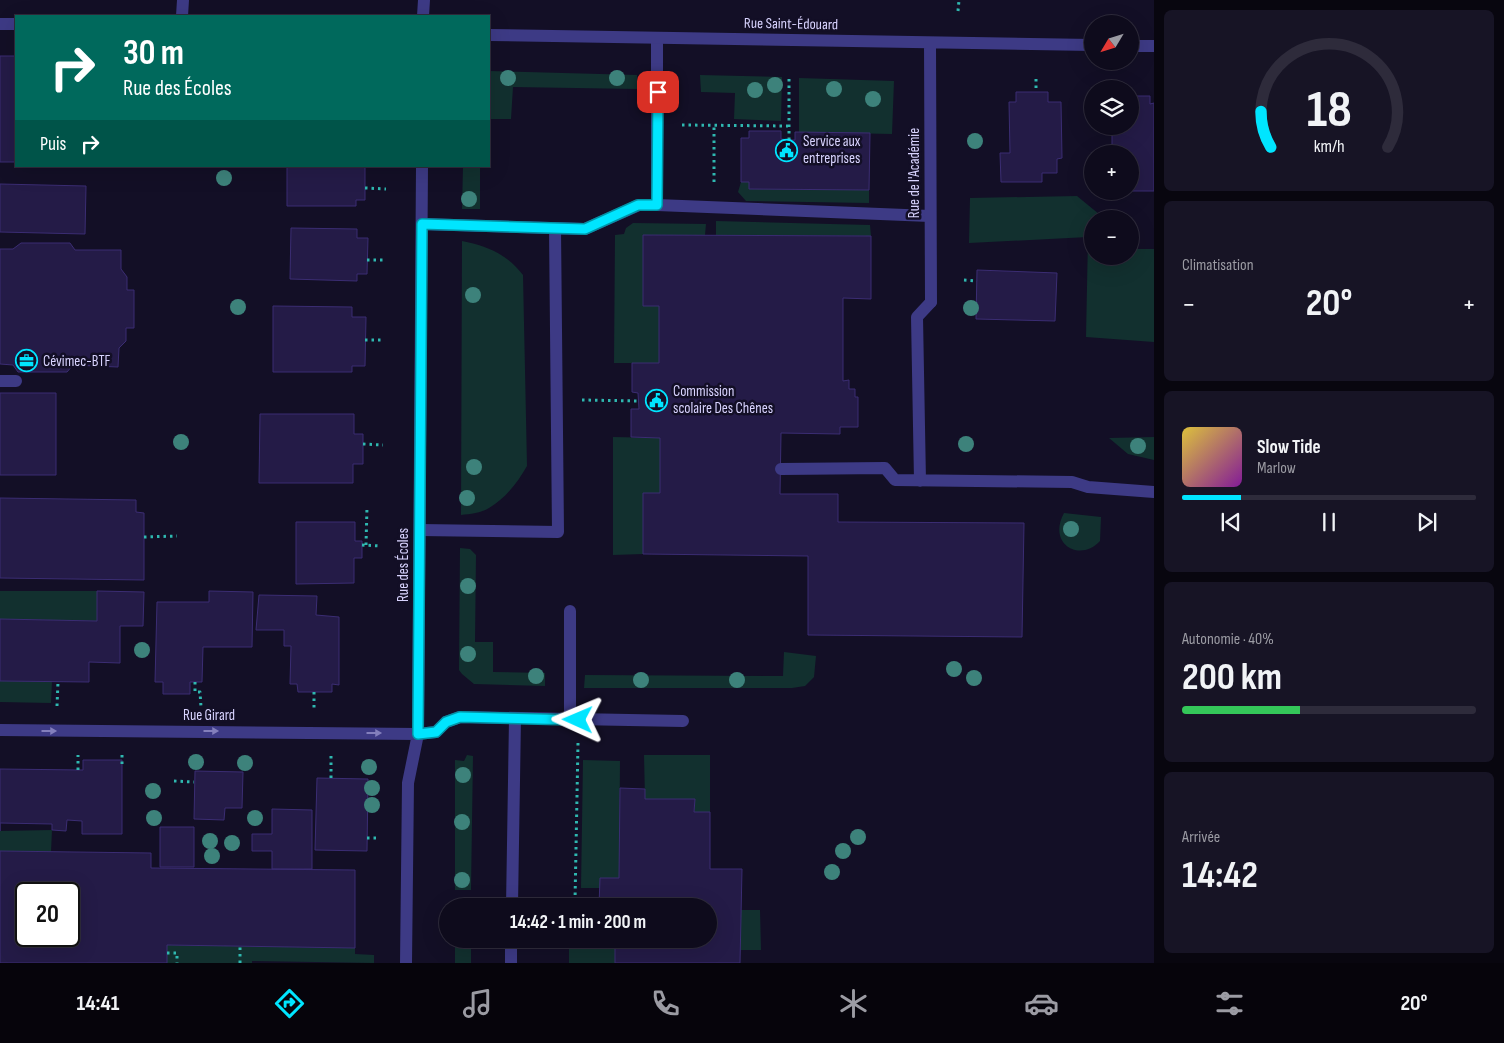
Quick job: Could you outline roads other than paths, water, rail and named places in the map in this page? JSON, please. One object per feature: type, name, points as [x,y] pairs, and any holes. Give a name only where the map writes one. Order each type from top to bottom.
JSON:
[{"type":"street","points":[[182,15],[183,0]]},
{"type":"street","points":[[423,15],[424,0]]},
{"type":"street","points":[[0,24],[15,24]]},
{"type":"street","name":"Rue Saint-Édouard","points":[[490,34],[930,44],[1084,45]]},
{"type":"street","points":[[657,38],[657,205]]},
{"type":"street","name":"Rue de l'Académie","points":[[920,481],[917,317],[931,302],[930,44]]},
{"type":"street","points":[[1139,46],[1154,46]]},
{"type":"street","name":"Rue des Écoles","points":[[406,963],[408,783],[418,734],[422,167]]},
{"type":"street","points":[[422,224],[585,229],[638,205],[930,216]]},
{"type":"street","points":[[420,530],[558,532],[555,228]]},
{"type":"street","points":[[0,381],[16,381]]},
{"type":"street","points":[[781,469],[885,468],[895,480],[1065,482],[1088,487],[1154,492]]},
{"type":"street","points":[[570,611],[570,719]]},
{"type":"street","name":"Rue Girard","points":[[0,730],[418,734],[436,732],[446,722],[460,717],[683,721]]},
{"type":"street","points":[[512,898],[515,718]]},
{"type":"street","points":[[511,948],[511,963]]},
{"type":"place","name":"Service aux entreprises","points":[[787,150]]},
{"type":"place","name":"Cévimec-BTF","points":[[27,361]]},
{"type":"place","name":"Commission scolaire Des Chênes","points":[[657,400]]}]
